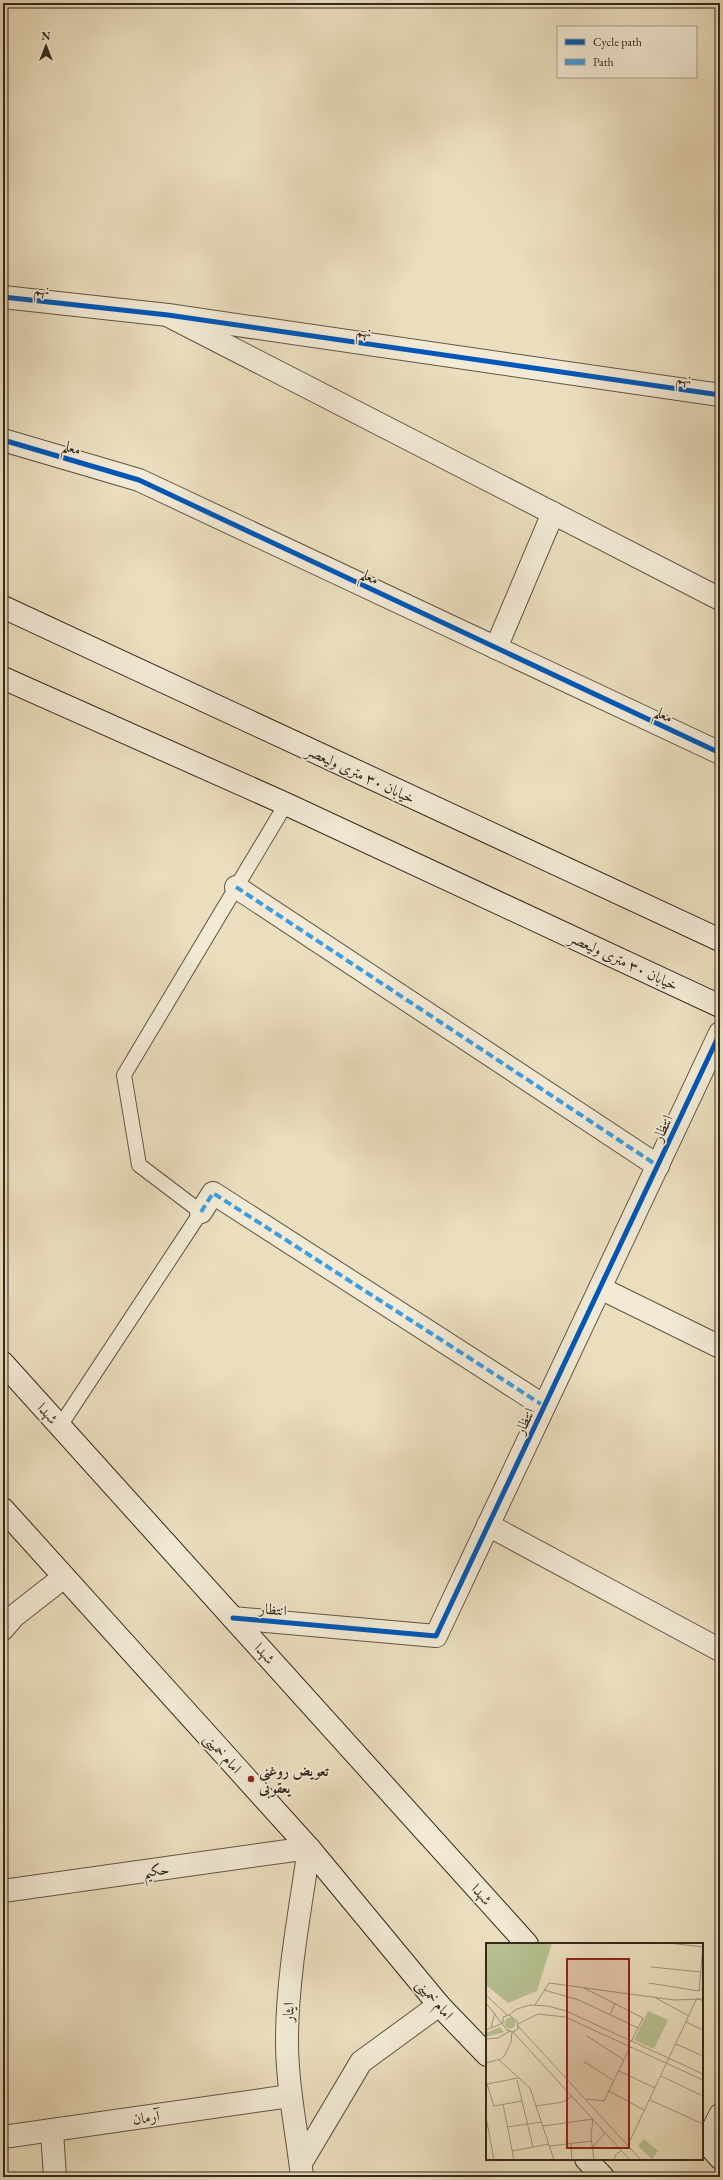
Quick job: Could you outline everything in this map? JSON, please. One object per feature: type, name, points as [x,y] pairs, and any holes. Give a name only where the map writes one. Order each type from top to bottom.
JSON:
[{"type":"street","name":"نهم","points":[[3,297],[168,315],[720,395]]},
{"type":"street","points":[[168,315],[720,599]]},
{"type":"street","name":"معلم","points":[[3,440],[139,480],[720,754]]},
{"type":"street","points":[[496,648],[553,513]]},
{"type":"street","name":"خیابان ۳۰ متری ولیعصر","points":[[3,607],[720,940]]},
{"type":"street","name":"خیابان ۳۰ متری ولیعصر","points":[[3,678],[286,804],[720,1006]]},
{"type":"street","points":[[236,887],[658,1166]]},
{"type":"street","name":"انتظار","points":[[233,1618],[436,1636],[720,1033]]},
{"type":"street","points":[[201,1212],[213,1192],[544,1406]]},
{"type":"street","points":[[600,1288],[720,1347]]},
{"type":"street","name":"شهدا","points":[[3,1363],[526,1943]]},
{"type":"street","name":"امام خمینی","points":[[3,1509],[309,1848],[439,2005],[486,2054]]},
{"type":"street","points":[[488,1525],[720,1650]]},
{"type":"street","points":[[3,1629],[14,1616],[64,1577]]},
{"type":"street","name":"حکیم","points":[[3,1891],[309,1848]]},
{"type":"street","name":"ایثار","points":[[301,2170],[290,2096],[287,2041],[289,1992],[309,1848]]},
{"type":"street","points":[[301,2170],[361,2062],[439,2005]]},
{"type":"street","name":"آرمان","points":[[3,2137],[290,2096]]},
{"type":"street","points":[[709,2146],[720,2115]]},
{"type":"street","points":[[52,2131],[55,2177]]},
{"type":"street","points":[[587,2160],[603,2177]]},
{"type":"lane","points":[[60,1426],[201,1212],[139,1165],[124,1076],[286,804]]},
{"type":"marked path","points":[[236,887],[658,1166]]},
{"type":"marked path","points":[[201,1212],[213,1193],[544,1406]]},
{"type":"cycle path","points":[[3,297],[168,315],[720,395]]},
{"type":"cycle path","points":[[3,440],[139,480],[720,753]]},
{"type":"cycle path","points":[[233,1618],[436,1636],[720,1033]]},
{"type":"place","name":"تعویض روغنی یعقوبی","points":[[251,1779]]}]
